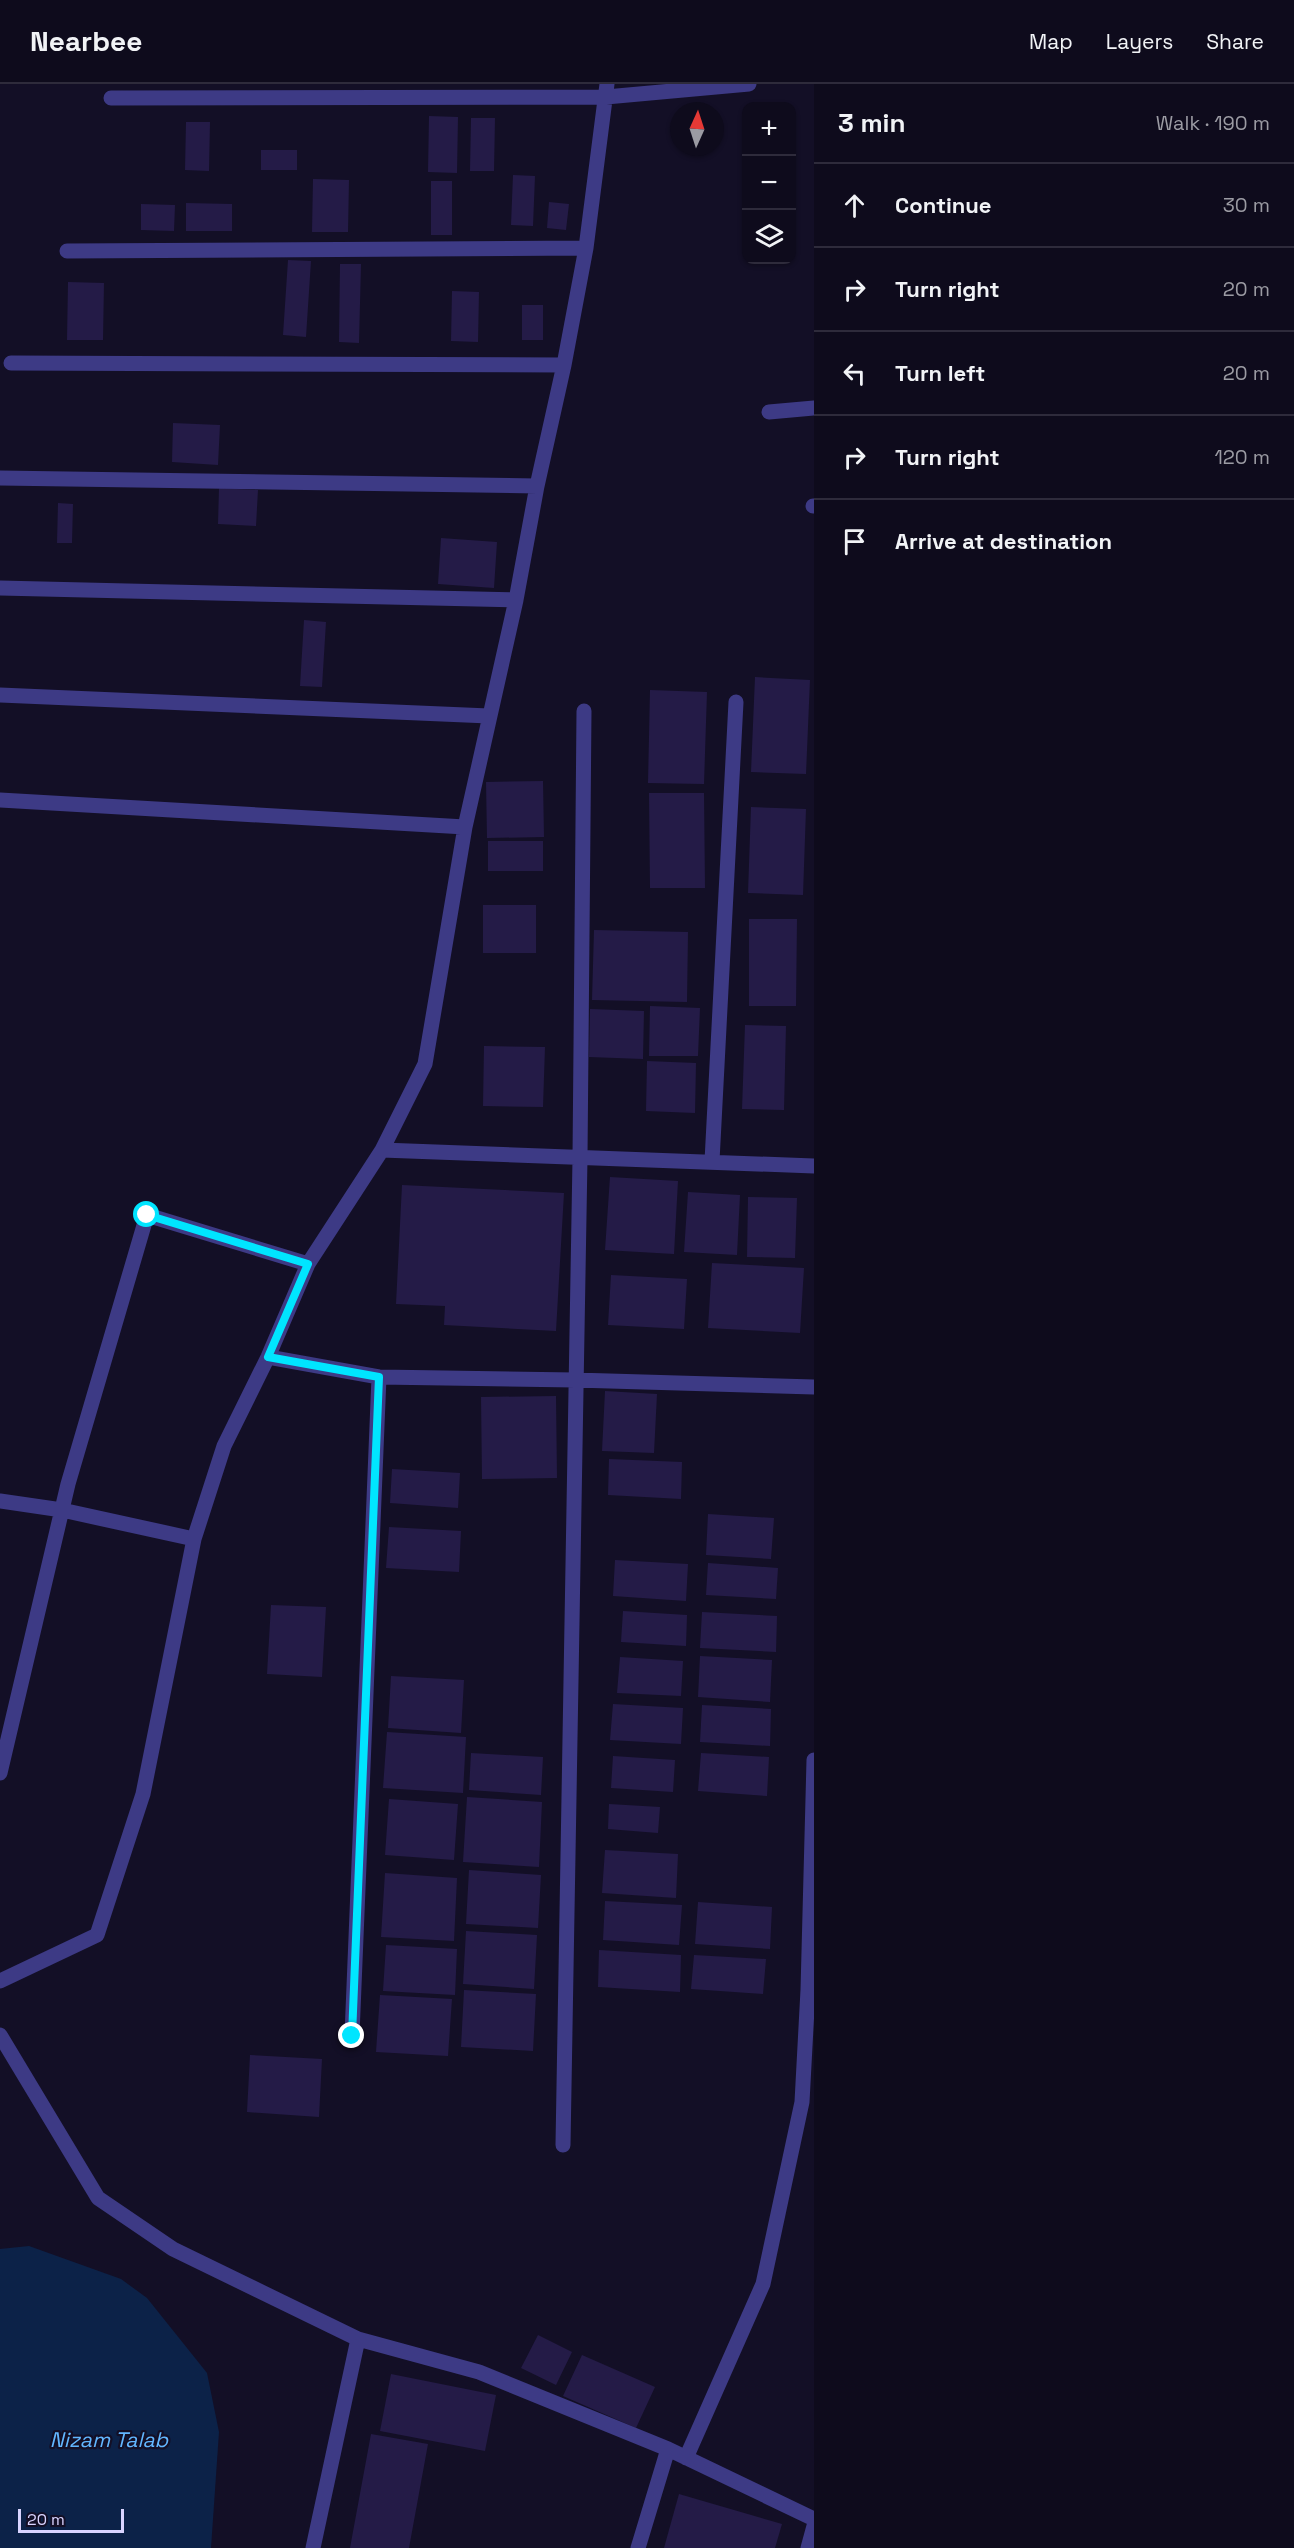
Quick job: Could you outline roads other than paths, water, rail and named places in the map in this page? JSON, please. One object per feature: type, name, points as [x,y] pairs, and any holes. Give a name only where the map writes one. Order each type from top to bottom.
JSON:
[{"type":"street","points":[[111,98],[607,90],[749,84]]},
{"type":"street","points":[[0,1981],[97,1935],[143,1794],[194,1539],[224,1446],[268,1357],[308,1264],[382,1150],[425,1064],[465,826],[516,600],[586,248],[607,90]]},
{"type":"street","points":[[67,251],[586,248]]},
{"type":"street","points":[[11,363],[564,365]]},
{"type":"street","points":[[769,412],[814,408]]},
{"type":"street","points":[[0,478],[537,486]]},
{"type":"street","points":[[0,588],[516,600]]},
{"type":"street","points":[[0,695],[489,716]]},
{"type":"street","points":[[712,1161],[736,702]]},
{"type":"street","points":[[563,2145],[580,1158],[584,711]]},
{"type":"street","points":[[0,800],[465,826]]},
{"type":"street","points":[[382,1150],[814,1166]]},
{"type":"street","points":[[0,1773],[62,1510],[147,1215],[308,1264]]},
{"type":"street","points":[[268,1357],[379,1377],[814,1387]]},
{"type":"street","points":[[352,2036],[379,1377]]},
{"type":"street","points":[[0,1501],[62,1510],[194,1539]]},
{"type":"street","points":[[686,2458],[763,2284],[801,2103],[811,1990],[814,1760]]},
{"type":"street","points":[[0,2035],[98,2198],[173,2248],[358,2339],[479,2372],[668,2449],[814,2519]]},
{"type":"street","points":[[313,2548],[358,2339]]},
{"type":"street","points":[[638,2548],[668,2449]]},
{"type":"street","points":[[808,2548],[814,2526]]},
{"type":"water","name":"Nizam Talab","points":[[29,2246],[121,2279],[147,2298],[207,2373],[219,2432],[211,2548],[0,2548],[0,2249]]}]
